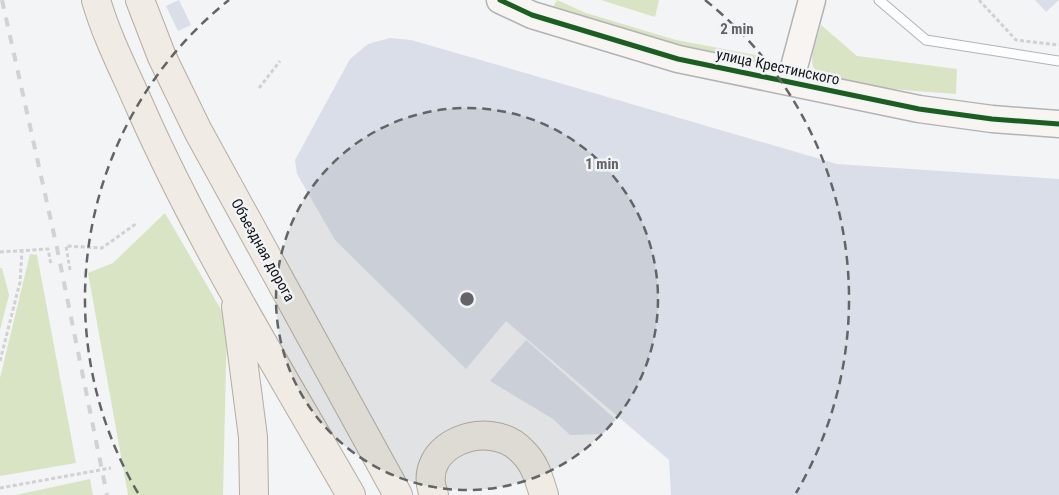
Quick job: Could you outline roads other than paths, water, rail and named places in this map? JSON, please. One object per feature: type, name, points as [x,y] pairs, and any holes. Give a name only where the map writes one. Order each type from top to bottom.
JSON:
[{"type":"main road","points":[[96,0],[108,35],[154,141],[234,293],[351,495]]},
{"type":"main road","name":"Объездная дорога","points":[[140,0],[162,57],[198,130],[398,495]]},
{"type":"main road","points":[[234,293],[253,437],[254,495]]},
{"type":"main road","points":[[434,495],[431,487],[433,469],[440,455],[452,444],[470,436],[489,434],[503,439],[521,450],[535,467],[544,495]]},
{"type":"street","name":"улица Крестинского","points":[[500,0],[540,18],[678,59],[920,109],[992,119],[1059,124]]},
{"type":"street","points":[[790,82],[812,0]]},
{"type":"lane","points":[[879,0],[926,40],[1059,61]]},
{"type":"railway","points":[[2,0],[57,248],[107,495]]}]
